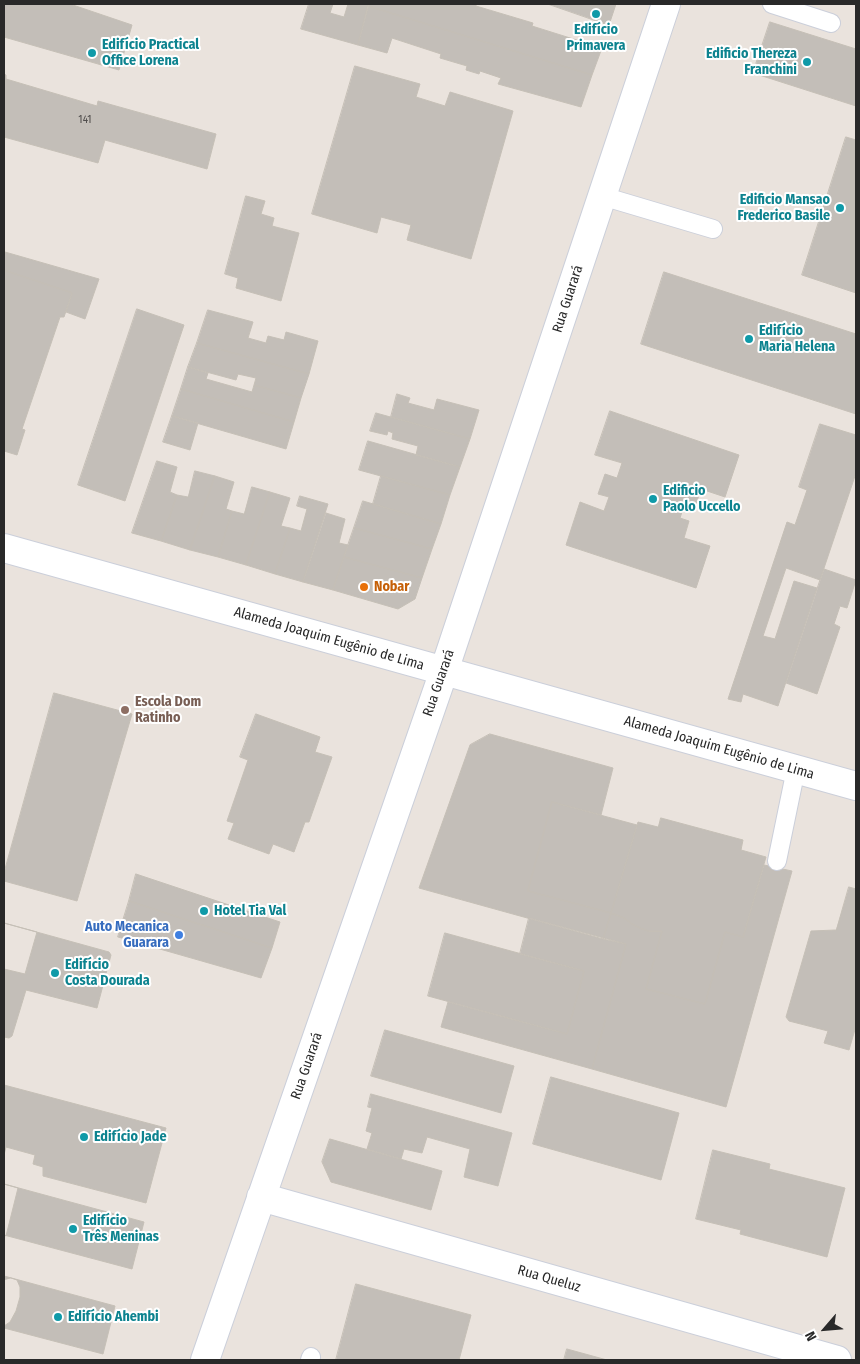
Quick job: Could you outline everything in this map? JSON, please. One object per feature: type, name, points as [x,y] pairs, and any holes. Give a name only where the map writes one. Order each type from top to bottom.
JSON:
[{"type":"street","name":"Rua Guarará","points":[[205,1360],[444,671],[666,4]]},
{"type":"street","name":"Alameda Joaquim Eugênio de Lima","points":[[4,548],[856,786]]},
{"type":"street","name":"Rua Queluz","points":[[262,1197],[837,1360]]},
{"type":"lane","points":[[772,4],[831,23]]},
{"type":"lane","points":[[602,196],[713,229]]},
{"type":"lane","points":[[777,861],[796,769]]},
{"type":"building","name":"Edifício Practical Office Lorena","points":[[4,4],[70,4],[132,25],[119,70],[4,37]]},
{"type":"building","points":[[309,4],[333,4],[330,13],[344,17],[348,4],[369,4],[358,45],[301,29]]},
{"type":"building","points":[[369,4],[476,4],[476,6],[533,23],[532,26],[602,48],[592,75],[368,6]]},
{"type":"building","name":"Edifício Primavera","points":[[548,4],[616,4],[609,25]]},
{"type":"building","points":[[368,6],[592,75],[581,107],[498,84],[501,78],[480,71],[479,74],[466,70],[467,66],[440,58],[441,54],[392,38],[387,53],[358,45]]},
{"type":"building","name":"Edificio Thereza Franchini","points":[[770,22],[856,49],[856,106],[753,73]]},
{"type":"building","points":[[355,66],[420,84],[416,97],[445,106],[450,92],[513,111],[471,259],[407,240],[411,225],[381,217],[377,233],[312,214]]},
{"type":"building","points":[[4,74],[6,79],[97,106],[98,101],[216,134],[207,169],[105,140],[98,163],[4,137]]},
{"type":"building","name":"Edificio Mansao Frederico Basile","points":[[846,137],[856,140],[856,293],[802,275]]},
{"type":"building","points":[[246,196],[265,201],[261,214],[274,218],[272,226],[299,233],[281,301],[236,288],[238,278],[225,274]]},
{"type":"building","points":[[5,252],[99,279],[85,319],[66,312],[72,293],[4,270]]},
{"type":"building","points":[[4,270],[72,293],[64,317],[60,317],[22,429],[25,430],[17,455],[4,451]]},
{"type":"building","name":"Edifício Maria Helena","points":[[664,272],[856,334],[856,414],[641,344]]},
{"type":"building","points":[[137,309],[184,325],[125,501],[78,485]]},
{"type":"building","points":[[208,310],[253,322],[248,338],[266,343],[268,336],[284,340],[286,332],[318,341],[309,374],[197,343]]},
{"type":"building","points":[[197,343],[309,374],[301,398],[254,385],[256,378],[238,374],[236,380],[188,367]]},
{"type":"building","points":[[188,367],[208,373],[206,379],[252,392],[254,385],[301,398],[294,422],[181,389]]},
{"type":"building","points":[[181,389],[294,422],[286,449],[172,416]]},
{"type":"building","points":[[397,394],[410,398],[408,403],[434,410],[437,399],[479,410],[470,439],[391,417]]},
{"type":"building","name":"Edificio Paolo Uccello","points":[[610,411],[739,455],[725,497],[701,489],[696,504],[686,500],[680,518],[689,521],[684,538],[710,546],[696,588],[566,545],[580,502],[604,511],[609,497],[598,494],[605,474],[617,478],[622,463],[595,455]]},
{"type":"building","points":[[376,413],[470,439],[460,467],[416,455],[418,446],[392,439],[393,433],[388,431],[387,435],[370,431]]},
{"type":"building","points":[[172,416],[198,423],[190,450],[163,442]]},
{"type":"building","points":[[820,424],[856,435],[856,473],[820,580],[786,568],[763,636],[775,639],[794,581],[817,588],[778,706],[743,694],[741,702],[728,699],[787,522],[795,525],[807,490],[799,487]]},
{"type":"building","points":[[368,441],[460,467],[450,495],[359,470]]},
{"type":"building","points":[[157,461],[177,467],[170,492],[177,495],[161,541],[132,533]]},
{"type":"building","points":[[195,471],[215,476],[190,550],[161,541],[177,495],[188,497]]},
{"type":"building","points":[[215,476],[234,482],[226,509],[232,511],[218,557],[190,550]]},
{"type":"building","points":[[381,476],[450,495],[441,524],[373,504]]},
{"type":"building","points":[[252,487],[270,492],[246,565],[218,557],[232,511],[244,514]]},
{"type":"building","points":[[270,492],[290,498],[281,526],[290,528],[275,574],[246,565]]},
{"type":"building","points":[[300,496],[328,504],[303,582],[275,574],[290,528],[301,531],[307,509],[297,506]]},
{"type":"building","points":[[363,501],[441,524],[432,549],[354,528]]},
{"type":"building","points":[[326,513],[345,519],[339,543],[348,545],[333,590],[303,582]]},
{"type":"building","points":[[354,528],[432,549],[422,578],[344,557]]},
{"type":"building","points":[[344,557],[422,578],[415,599],[398,609],[333,590]]},
{"type":"building","points":[[824,569],[856,580],[847,608],[840,606],[834,624],[840,627],[817,694],[786,683]]},
{"type":"building","points":[[54,693],[132,714],[77,901],[4,881],[4,873]]},
{"type":"building","points":[[256,714],[320,737],[315,752],[332,757],[309,822],[305,822],[294,852],[273,844],[269,854],[228,839],[234,823],[227,821],[248,760],[240,757]]},
{"type":"building","points":[[490,734],[613,768],[601,815],[552,802],[528,891],[611,913],[603,939],[419,888],[470,745]]},
{"type":"building","points":[[552,802],[637,825],[611,913],[528,891]]},
{"type":"building","points":[[661,818],[743,840],[741,850],[766,857],[743,937],[725,932],[705,1004],[646,989],[662,931],[642,929],[624,918],[611,913],[638,822],[658,827]]},
{"type":"building","points":[[764,865],[792,871],[726,1107],[592,1069],[626,944],[603,939],[611,913],[624,918],[642,929],[662,931],[646,989],[705,1004],[725,932],[743,937]]},
{"type":"building","name":"Hotel Tia Val","points":[[136,874],[280,922],[272,948],[129,901]]},
{"type":"building","points":[[849,887],[856,889],[856,1026],[849,1050],[824,1043],[828,1031],[789,1021],[786,1017],[811,931],[836,930]]},
{"type":"building","points":[[129,901],[272,948],[261,978],[118,937]]},
{"type":"building","points":[[529,918],[626,944],[592,1069],[441,1027],[448,1002],[567,1034],[584,971],[520,954]]},
{"type":"building","name":"Edifício Costa Dourada","points":[[4,923],[109,952],[111,955],[97,1008],[26,990],[12,1036],[9,1038],[4,1037]]},
{"type":"building","points":[[4,923],[37,932],[25,974],[4,969]]},
{"type":"building","points":[[445,933],[584,971],[567,1034],[428,996]]},
{"type":"building","points":[[385,1030],[514,1066],[501,1113],[371,1076]]},
{"type":"building","points":[[551,1077],[679,1113],[661,1180],[533,1144]]},
{"type":"building","name":"Edifício Jade","points":[[4,1085],[166,1128],[146,1203],[43,1176],[43,1167],[33,1164],[35,1155],[6,1147],[4,1155]]},
{"type":"building","points":[[371,1094],[512,1133],[498,1186],[464,1177],[470,1149],[427,1137],[422,1153],[404,1149],[401,1159],[367,1149],[372,1133],[366,1131],[372,1108],[368,1107]]},
{"type":"building","points":[[330,1139],[442,1171],[431,1210],[331,1182],[322,1162]]},
{"type":"building","points":[[713,1150],[770,1164],[769,1169],[845,1188],[827,1257],[740,1234],[741,1230],[696,1219]]},
{"type":"building","name":"Edifício Três Meninas","points":[[4,1184],[144,1222],[132,1269],[4,1235]]},
{"type":"building","points":[[4,1184],[18,1188],[6,1236],[4,1235]]},
{"type":"building","name":"Edifício Ahembi","points":[[4,1276],[115,1306],[103,1354],[4,1328]]},
{"type":"building","points":[[11,1278],[17,1280],[20,1287],[20,1297],[10,1322],[4,1326],[4,1280]]},
{"type":"building","points":[[356,1284],[471,1315],[459,1360],[336,1360]]},
{"type":"building","points":[[567,1349],[607,1360],[564,1360]]},
{"type":"place","name":"Edifício Primavera","points":[[596,14]]},
{"type":"place","name":"Edifício Practical Office Lorena","points":[[92,53]]},
{"type":"place","name":"Edificio Thereza Franchini","points":[[807,62]]},
{"type":"place","name":"Edificio Mansao Frederico Basile","points":[[840,208]]},
{"type":"place","name":"Edifício Maria Helena","points":[[749,339]]},
{"type":"place","name":"Edificio Paolo Uccello","points":[[653,499]]},
{"type":"place","name":"Nobar","points":[[364,587]]},
{"type":"place","name":"Escola Dom Ratinho","points":[[125,710]]},
{"type":"place","name":"Hotel Tia Val","points":[[204,911]]},
{"type":"place","name":"Auto Mecanica Guarara","points":[[179,935]]},
{"type":"place","name":"Edifício Costa Dourada","points":[[55,973]]},
{"type":"place","name":"Edifício Jade","points":[[84,1137]]},
{"type":"place","name":"Edifício Três Meninas","points":[[73,1229]]},
{"type":"place","name":"Edifício Ahembi","points":[[58,1317]]}]
